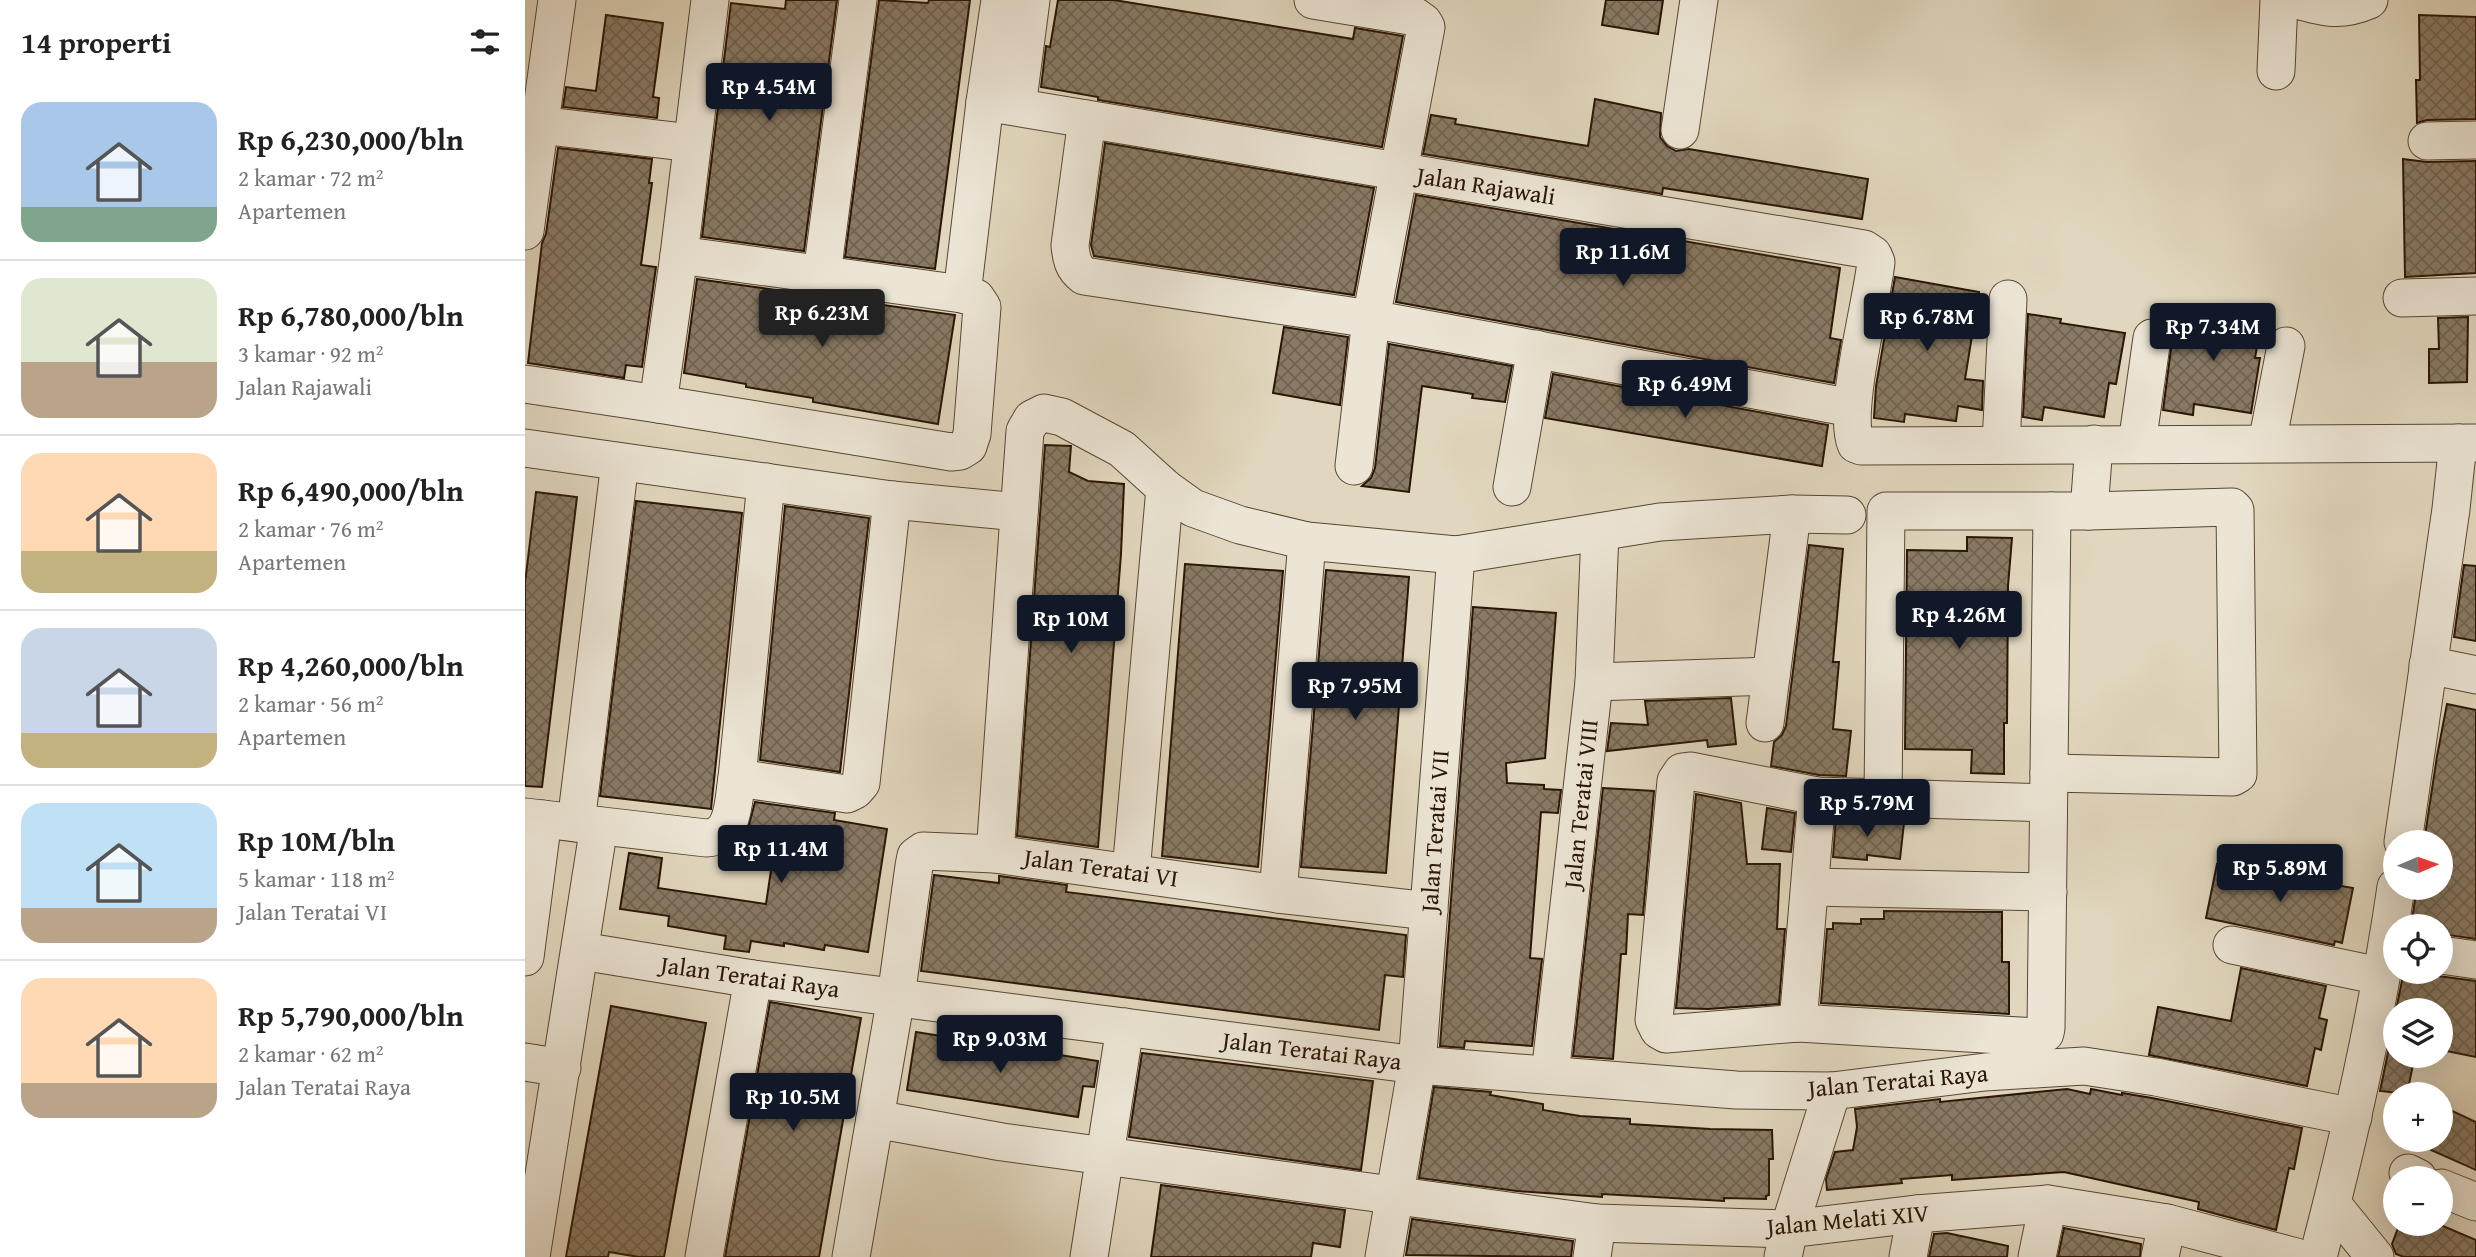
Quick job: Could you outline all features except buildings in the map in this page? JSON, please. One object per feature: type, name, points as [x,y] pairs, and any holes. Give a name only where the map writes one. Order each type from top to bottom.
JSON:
[{"type":"street","points":[[525,231],[557,0]]},
{"type":"street","points":[[657,404],[679,255],[710,0]]},
{"type":"street","points":[[822,274],[858,0]]},
{"type":"street","points":[[1000,0],[1001,105]]},
{"type":"street","points":[[963,294],[1001,105],[1031,0]]},
{"type":"street","points":[[1313,0],[1416,17],[1426,27],[1371,319],[1354,466]]},
{"type":"street","points":[[1680,130],[1699,0]]},
{"type":"street","points":[[2276,71],[2279,0]]},
{"type":"street","points":[[2297,0],[2329,9],[2357,5],[2369,0]]},
{"type":"street","name":"Jalan Rajawali","points":[[1001,105],[1864,249],[1873,255],[1876,262],[1851,408]]},
{"type":"street","points":[[1087,120],[1070,246],[1071,259],[1084,276],[1371,319],[1851,408],[1853,438],[1856,444],[1861,446],[2467,443],[2464,512],[2428,665],[2405,830]]},
{"type":"street","points":[[539,125],[692,143]]},
{"type":"street","points":[[2427,141],[2476,141]]},
{"type":"street","points":[[525,384],[951,452],[968,446],[972,434],[982,307],[976,298],[679,255]]},
{"type":"street","points":[[2402,298],[2476,296]]},
{"type":"street","points":[[2001,445],[2008,299]]},
{"type":"street","points":[[2137,444],[2152,338]]},
{"type":"street","points":[[2267,443],[2286,346]]},
{"type":"street","points":[[1512,487],[1536,349]]},
{"type":"street","points":[[995,853],[1025,431],[1033,419],[1044,413],[1062,417],[1122,449],[1165,488],[1193,508],[1240,525],[1307,541],[1456,555],[1660,522],[1792,514],[1847,515]]},
{"type":"street","points":[[2089,511],[2094,444]]},
{"type":"street","points":[[525,448],[892,500],[1019,512]]},
{"type":"street","points":[[525,957],[561,821],[620,462]]},
{"type":"street","points":[[561,821],[715,838],[723,834],[728,826],[737,778],[766,482]]},
{"type":"street","points":[[1131,872],[1165,488]]},
{"type":"street","points":[[737,778],[847,794],[855,790],[860,783],[892,500]]},
{"type":"street","points":[[1883,799],[1885,511],[2052,511],[2089,511],[2229,506],[2235,510],[2240,772],[2233,777],[2048,788],[1883,799],[1817,796],[1690,771],[1682,772],[1676,781],[1654,1020],[1659,1030],[1666,1034],[1798,1023],[2041,1036],[2046,1028],[2048,788],[2052,511]]},
{"type":"street","points":[[1766,723],[1792,514]]},
{"type":"street","name":"Jalan Teratai VIII","points":[[1550,1075],[1594,682],[1600,532]]},
{"type":"street","points":[[1278,894],[1307,541]]},
{"type":"street","name":"Jalan Teratai VII","points":[[1384,1257],[1417,1065],[1456,555]]},
{"type":"street","points":[[2428,665],[2476,676]]},
{"type":"street","points":[[1594,682],[1771,676]]},
{"type":"street","points":[[1798,1023],[1817,796]]},
{"type":"street","points":[[531,1257],[581,951],[561,821]]},
{"type":"street","name":"Jalan Teratai VI","points":[[896,997],[916,856],[923,851],[995,853],[1278,894],[1429,911]]},
{"type":"street","points":[[1809,887],[2048,892]]},
{"type":"street","points":[[2232,945],[2383,957]]},
{"type":"street","name":"Jalan Teratai Raya","points":[[581,951],[753,979],[1417,1065],[1736,1090],[1832,1091],[1985,1072],[2084,1066],[2156,1077],[2353,1117]]},
{"type":"street","points":[[2453,957],[2476,960]]},
{"type":"street","points":[[704,1257],[753,979]]},
{"type":"street","points":[[2318,1257],[2353,1117],[2383,980]]},
{"type":"street","points":[[861,1256],[875,1119],[896,997]]},
{"type":"street","points":[[1089,1257],[1125,1027]]},
{"type":"street","points":[[525,1062],[562,1068]]},
{"type":"street","points":[[1786,1243],[1832,1091]]},
{"type":"street","name":"Jalan Melati XIV","points":[[875,1119],[1002,1142],[1395,1194],[1595,1240],[1786,1243],[1916,1214],[2048,1204],[2164,1240],[2297,1257]]},
{"type":"street","points":[[2453,1193],[2476,1202]]},
{"type":"street","points":[[2037,1257],[2048,1204]]},
{"type":"street","points":[[2332,1204],[2375,1257]]},
{"type":"street","points":[[1908,1257],[1916,1214]]}]
